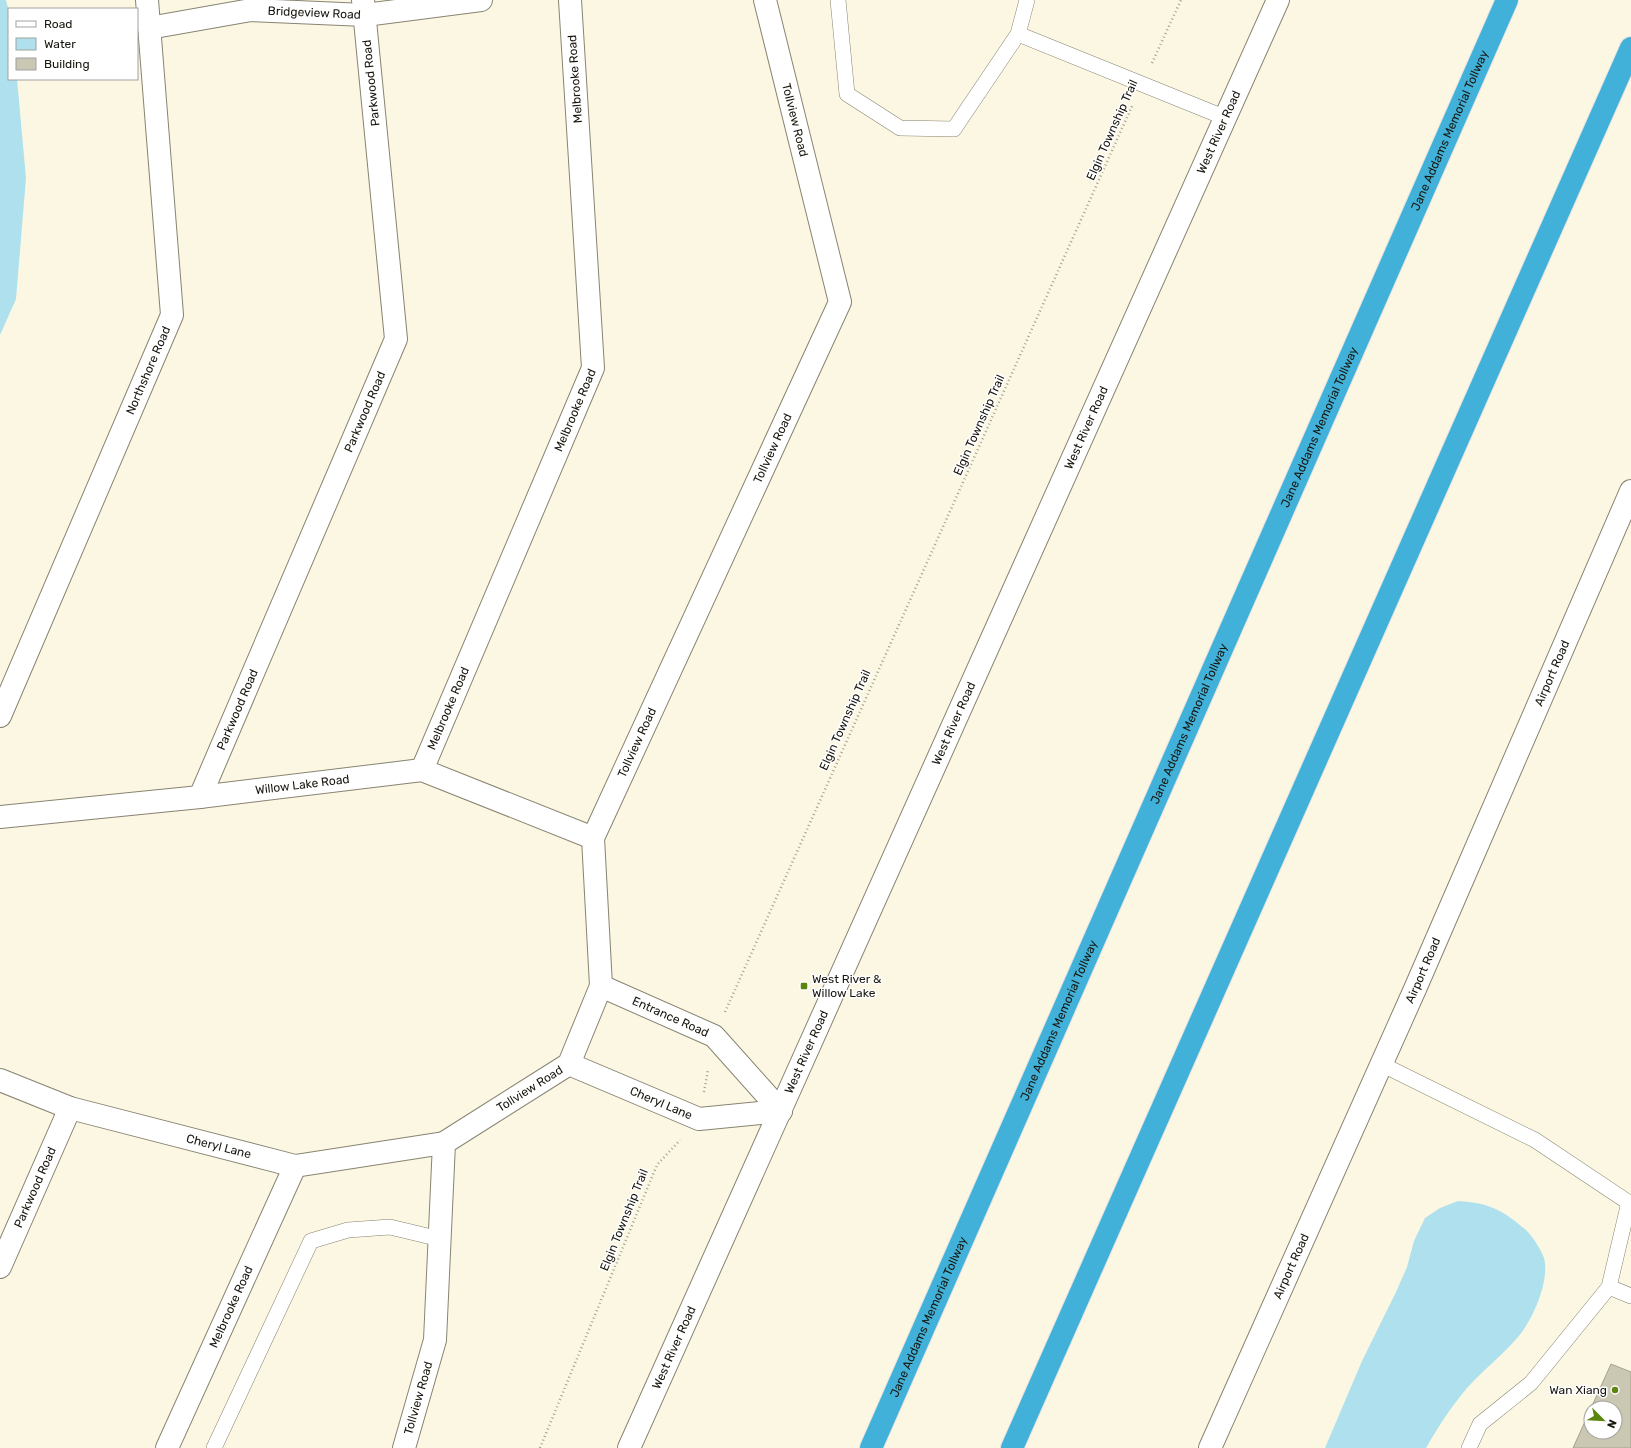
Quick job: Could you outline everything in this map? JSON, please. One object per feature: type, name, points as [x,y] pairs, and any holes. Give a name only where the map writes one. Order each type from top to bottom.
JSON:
[{"type":"highway","name":"Jane Addams Memorial Tollway","points":[[871,1448],[1507,0]]},
{"type":"highway","points":[[1012,1448],[1631,48]]},
{"type":"street","name":"Northshore Road","points":[[0,716],[172,315],[147,0]]},
{"type":"street","name":"Bridgeview Road","points":[[149,28],[251,10],[364,8],[481,0]]},
{"type":"street","name":"Melbrooke Road","points":[[422,770],[593,368],[570,0]]},
{"type":"street","name":"Tollview Road","points":[[404,1448],[435,1340],[444,1143],[569,1064],[601,986],[593,838],[840,302],[765,0]]},
{"type":"street","name":"West River Road","points":[[629,1448],[1278,0]]},
{"type":"street","name":"Parkwood Road","points":[[200,797],[396,340],[364,8]]},
{"type":"street","name":"Airport Road","points":[[1210,1448],[1381,1064],[1631,491]]},
{"type":"street","name":"Willow Lake Road","points":[[0,817],[200,797],[422,770],[593,838]]},
{"type":"street","name":"Entrance Road","points":[[601,986],[714,1036],[781,1111]]},
{"type":"street","name":"Cheryl Lane","points":[[569,1064],[699,1119],[781,1111]]},
{"type":"street","name":"Cheryl Lane","points":[[0,1080],[70,1108],[295,1166],[444,1143]]},
{"type":"street","name":"Parkwood Road","points":[[0,1268],[70,1108]]},
{"type":"street","name":"Melbrooke Road","points":[[167,1448],[295,1166]]},
{"type":"lane","points":[[838,0],[847,94],[900,128],[954,129],[1018,34],[1027,0]]},
{"type":"lane","points":[[1018,34],[1142,86],[1226,118]]},
{"type":"lane","points":[[1381,1064],[1535,1140],[1630,1203],[1609,1287],[1531,1383],[1480,1424],[1470,1448]]},
{"type":"lane","points":[[214,1448],[311,1241],[348,1230],[390,1227],[440,1239]]},
{"type":"lane","points":[[1609,1287],[1631,1296]]},
{"type":"path","name":"Elgin Township Trail","points":[[540,1448],[657,1165],[699,1119],[714,1036],[1181,0]]},
{"type":"water","points":[[0,0],[6,0],[8,8],[8,80],[17,80],[26,178],[16,299],[0,335]]},
{"type":"water","points":[[1458,1201],[1487,1206],[1510,1217],[1526,1230],[1539,1247],[1544,1258],[1545,1277],[1539,1299],[1529,1321],[1524,1330],[1512,1344],[1473,1381],[1461,1395],[1435,1432],[1426,1448],[1325,1448],[1362,1361],[1407,1267],[1414,1241],[1425,1218],[1440,1208]]},
{"type":"building","name":"Wan Xiang","points":[[1611,1364],[1631,1372],[1631,1448],[1573,1448],[1583,1426],[1583,1440],[1623,1440],[1623,1400],[1595,1400]]},
{"type":"place","name":"West River & Willow Lake","points":[[804,986]]},
{"type":"place","name":"Wan Xiang","points":[[1615,1390]]}]
